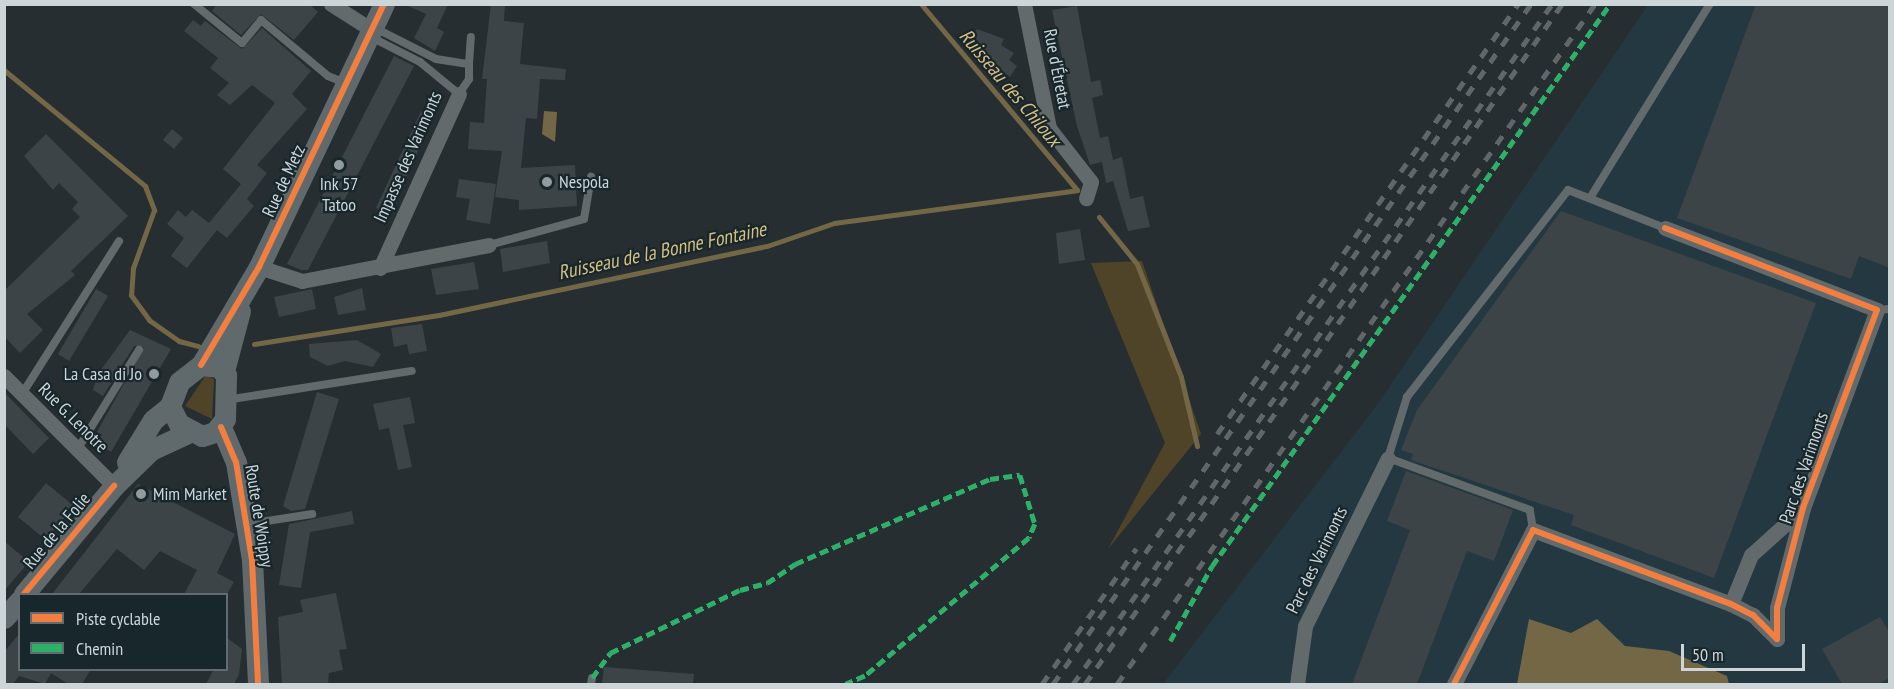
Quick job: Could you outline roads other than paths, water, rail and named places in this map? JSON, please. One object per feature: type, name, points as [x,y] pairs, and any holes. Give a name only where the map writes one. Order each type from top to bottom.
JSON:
[{"type":"street","points":[[331,4],[372,31]]},
{"type":"street","name":"Rue de Metz","points":[[170,406],[179,382],[201,365],[244,296],[384,4]]},
{"type":"street","name":"Rue d'Étretat","points":[[1024,4],[1049,128],[1091,182],[1086,198]]},
{"type":"street","name":"Impasse des Varimonts","points":[[380,268],[459,94]]},
{"type":"street","name":"Parc des Varimonts","points":[[1533,530],[1731,604],[1753,615],[1777,639],[1777,608],[1803,508],[1883,310],[1665,228]]},
{"type":"street","points":[[259,267],[302,281],[380,268],[489,245]]},
{"type":"street","name":"Rue de Metz","points":[[204,431],[225,400],[224,371],[244,296]]},
{"type":"street","points":[[201,365],[224,371]]},
{"type":"street","name":"Rue G. Lenotre","points":[[4,376],[114,486]]},
{"type":"street","name":"Route de Woippy","points":[[170,406],[204,431],[236,486],[246,524],[257,597],[258,684]]},
{"type":"street","name":"Rue de la Folie","points":[[114,486],[153,420],[170,406]]},
{"type":"street","name":"Rue de la Folie","points":[[22,593],[114,486],[151,450],[204,431]]},
{"type":"street","name":"Parc des Varimonts","points":[[1297,684],[1305,626],[1388,458]]},
{"type":"street","name":"Parc des Varimonts","points":[[1731,604],[1750,555],[1803,508]]},
{"type":"street","points":[[1454,684],[1533,530]]},
{"type":"lane","points":[[194,4],[242,43],[261,20],[328,76],[346,84]]},
{"type":"lane","points":[[1590,198],[1710,4]]},
{"type":"lane","points":[[372,31],[436,59],[470,64]]},
{"type":"lane","name":"Impasse des Varimonts","points":[[372,31],[420,62],[459,94]]},
{"type":"lane","points":[[459,94],[469,79],[471,37]]},
{"type":"lane","points":[[489,245],[584,219],[591,177]]},
{"type":"lane","points":[[1533,530],[1530,510],[1388,458],[1407,397],[1568,190],[1665,228]]},
{"type":"lane","points":[[22,394],[119,241]]},
{"type":"lane","points":[[77,450],[139,350]]},
{"type":"lane","points":[[225,400],[411,371]]},
{"type":"lane","points":[[246,524],[312,514]]},
{"type":"waterway","name":"Ruisseau des Chiloux","points":[[921,4],[1077,190]]},
{"type":"waterway","name":"Ruisseau de la Bonne Fontaine","points":[[4,70],[145,186],[154,210],[133,268],[131,295],[149,320],[179,341],[198,346]]},
{"type":"waterway","name":"Ruisseau de la Bonne Fontaine","points":[[254,344],[439,315],[767,246],[834,223],[1077,190]]},
{"type":"waterway","name":"Ruisseau de la Bonne Fontaine","points":[[1099,217],[1137,264],[1181,377],[1197,446]]},
{"type":"railway","points":[[1217,434],[1518,4]]},
{"type":"railway","points":[[1053,684],[1531,4]]},
{"type":"railway","points":[[1073,684],[1552,4]]},
{"type":"railway","points":[[1085,684],[1562,4]]},
{"type":"railway","points":[[1117,684],[1595,4]]},
{"type":"railway","points":[[1042,684],[1136,549]]},
{"type":"place","name":"Ink 57 Tatoo","points":[[339,165]]},
{"type":"place","name":"Nespola","points":[[547,182]]},
{"type":"place","name":"La Casa di Jo","points":[[154,374]]},
{"type":"place","name":"Mim Market","points":[[141,494]]}]
